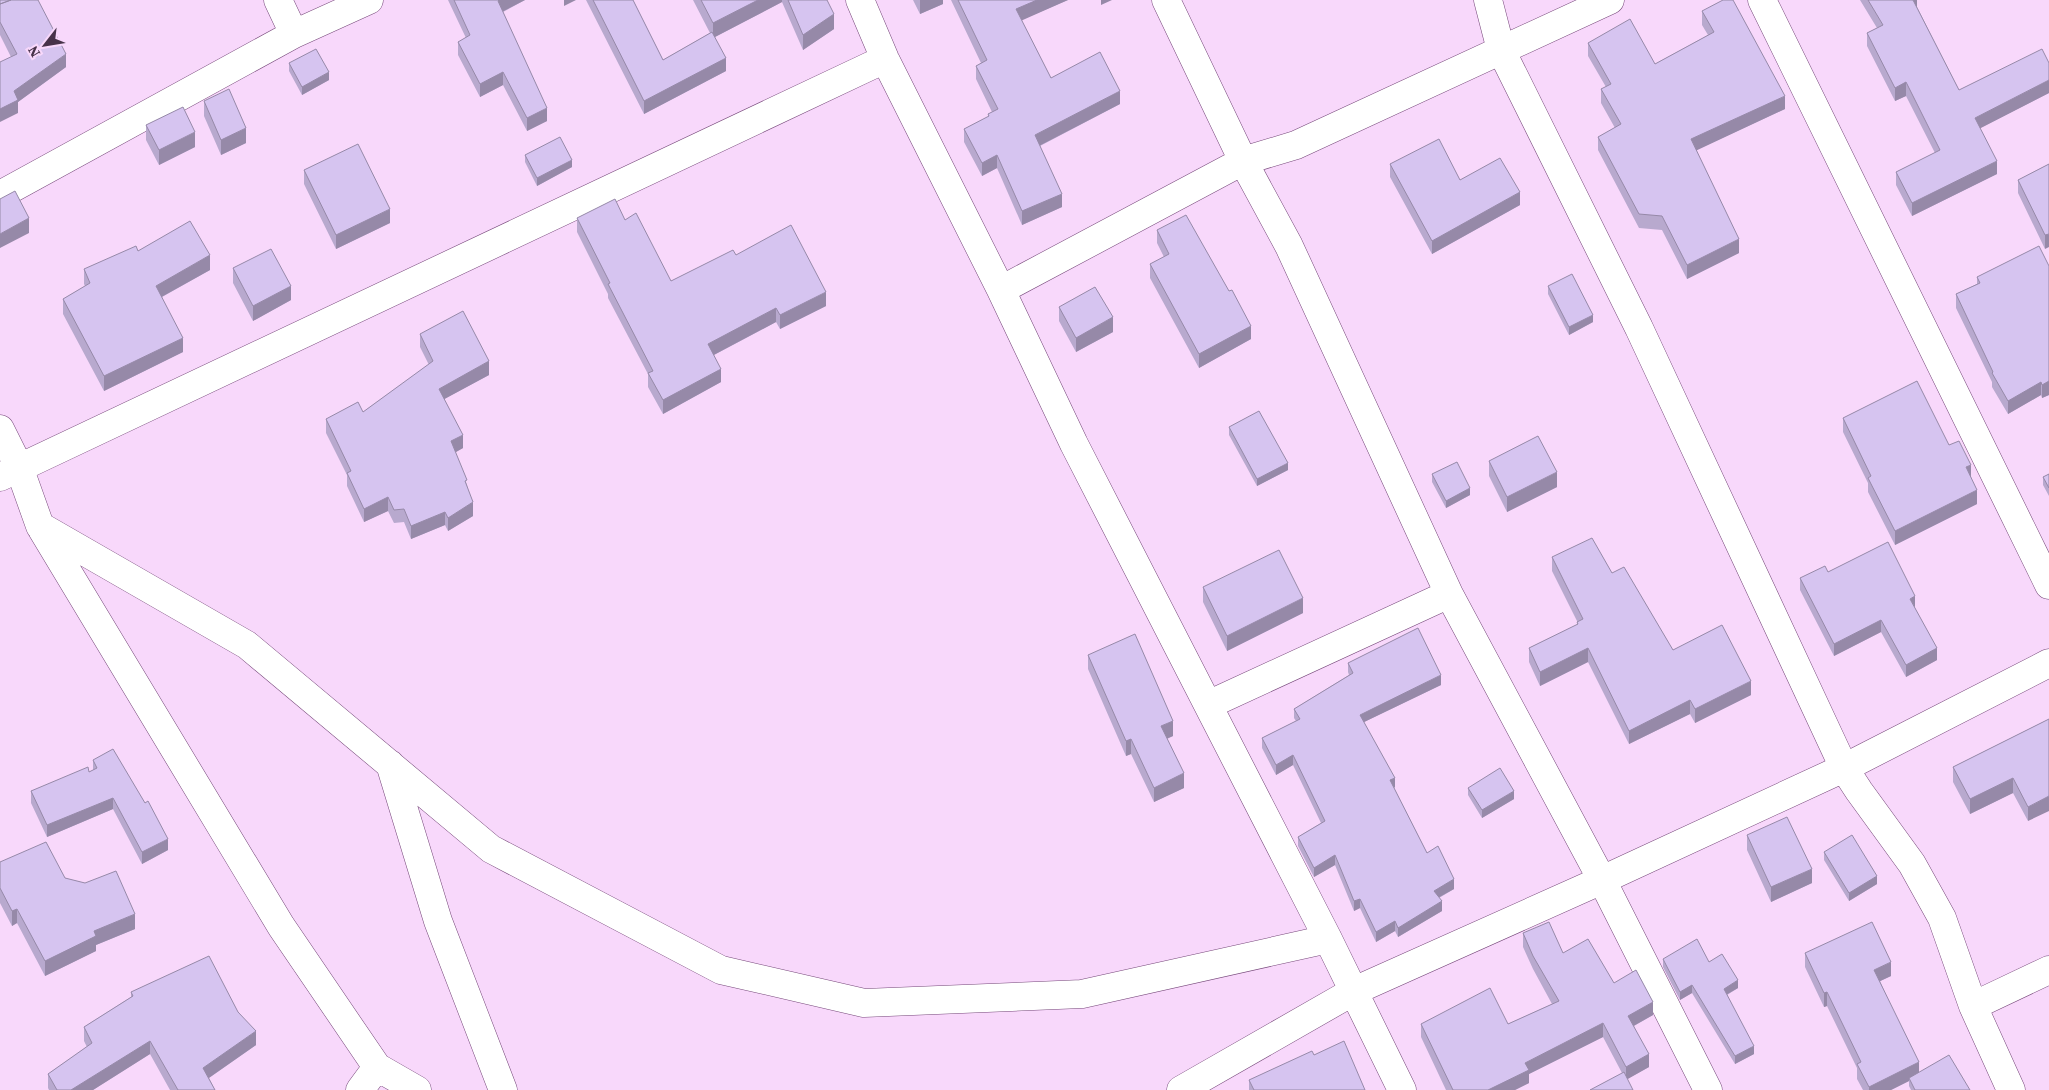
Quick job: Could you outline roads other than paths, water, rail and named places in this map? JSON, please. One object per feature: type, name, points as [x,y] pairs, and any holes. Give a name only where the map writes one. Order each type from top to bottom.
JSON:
[{"type":"street","points":[[278,0],[294,34]]},
{"type":"street","points":[[0,195],[294,34],[369,0]]},
{"type":"street","points":[[860,0],[884,59],[1000,290],[1074,444],[1328,939],[1402,1090]]},
{"type":"street","points":[[1166,0],[1243,161],[1290,246],[1449,594],[1602,880],[1708,1090]]},
{"type":"street","points":[[1488,0],[1501,50],[1639,328],[1844,768],[1859,792],[1912,864],[1945,926],[1973,1006],[2011,1090]]},
{"type":"street","points":[[1000,290],[1243,161],[1296,144],[1610,0]]},
{"type":"street","points":[[1762,0],[2049,585]]},
{"type":"street","points":[[9,472],[884,59]]},
{"type":"street","points":[[0,429],[9,472],[281,926],[377,1067],[417,1090]]},
{"type":"street","points":[[40,526],[247,645],[491,849],[722,970],[864,1003],[1082,994],[1328,939]]},
{"type":"street","points":[[1208,705],[1449,594]]},
{"type":"street","points":[[1181,1090],[1354,991],[1602,880],[1844,768],[2049,663]]},
{"type":"street","points":[[390,764],[438,921],[503,1090]]},
{"type":"street","points":[[1973,1006],[2049,970]]},
{"type":"street","points":[[360,1090],[377,1067]]}]
